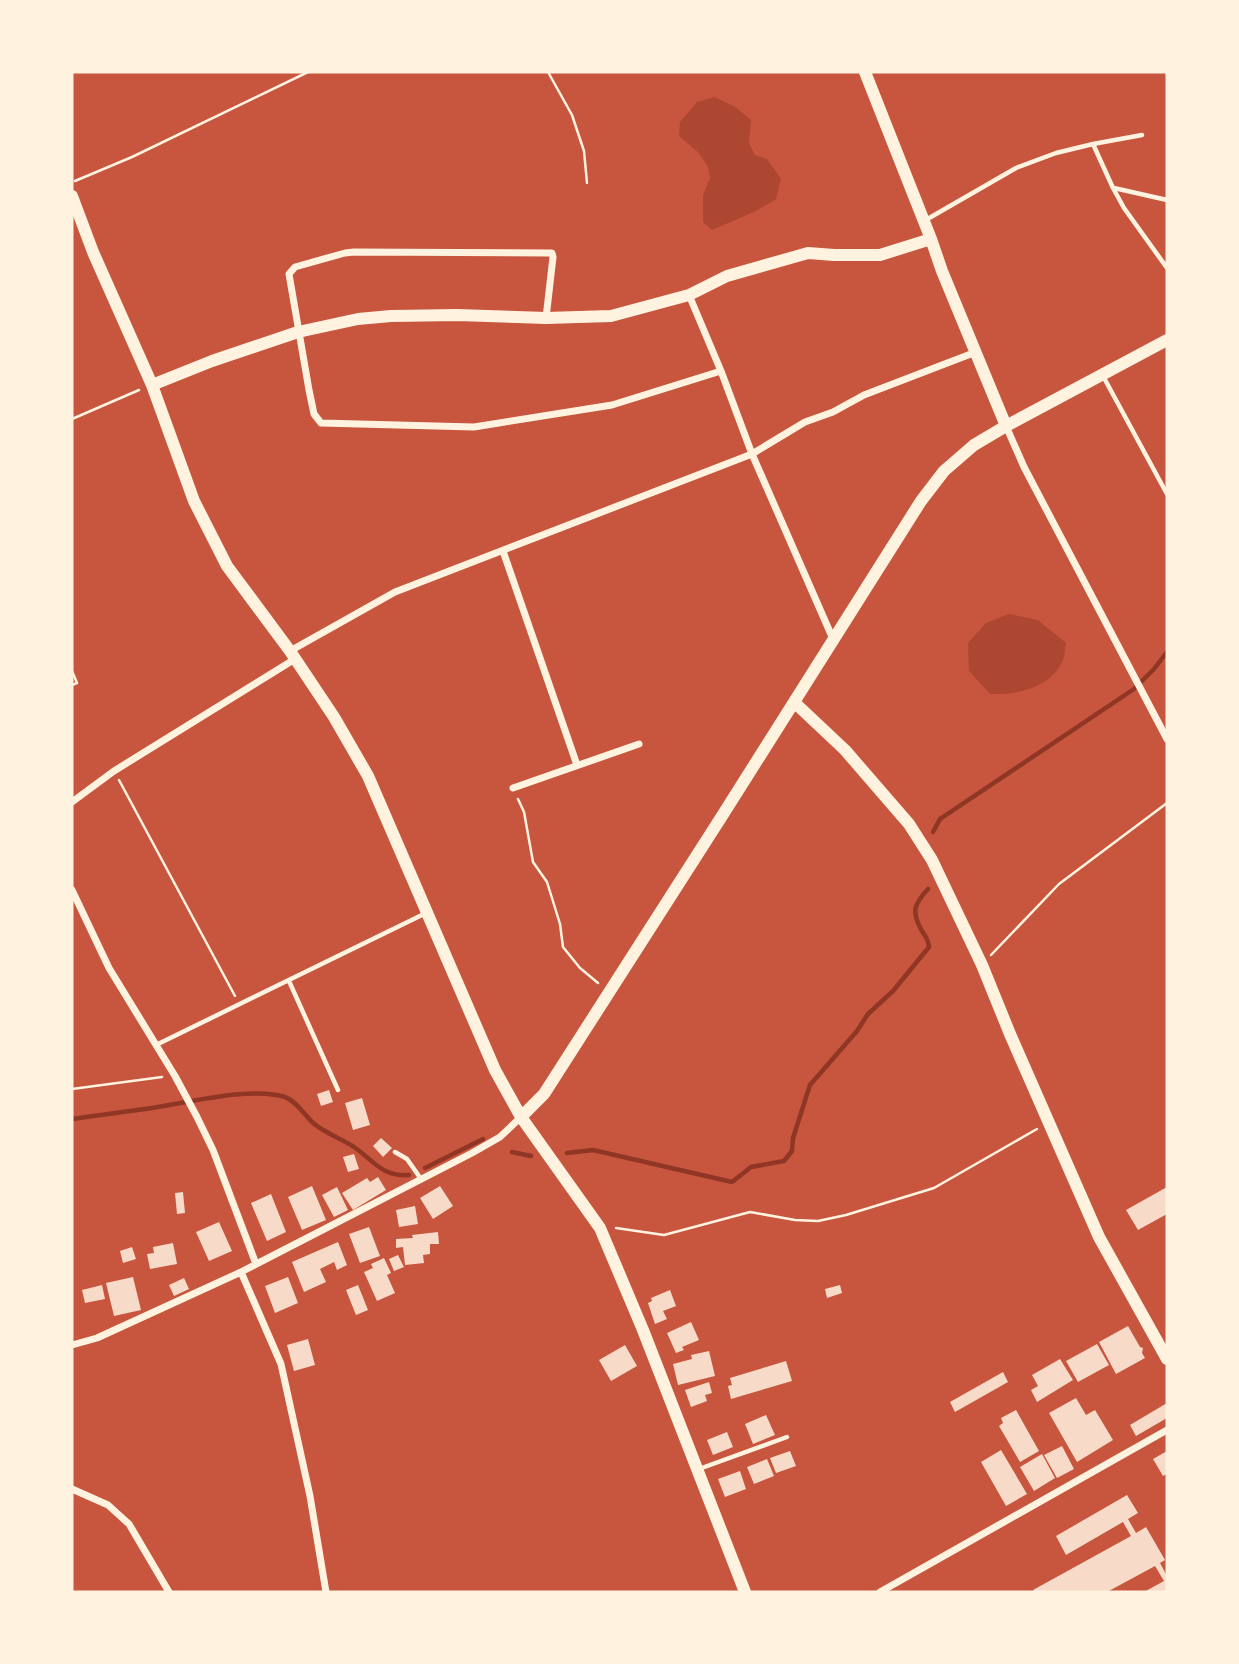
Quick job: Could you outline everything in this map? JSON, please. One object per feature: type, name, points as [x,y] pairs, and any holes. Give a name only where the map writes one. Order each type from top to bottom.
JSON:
[{"type":"street","points":[[865,72],[942,271],[1024,467],[1167,739]]},
{"type":"street","points":[[72,196],[93,252],[152,385],[199,512],[227,566],[334,717],[368,776],[495,1070],[521,1117],[600,1228],[643,1330],[745,1592]]},
{"type":"street","points":[[152,385],[298,332],[358,320],[391,316],[611,316],[689,295],[727,276],[808,253],[880,255],[931,239]]},
{"type":"street","points":[[546,318],[552,253],[355,252],[295,267],[289,274],[314,414],[321,422],[474,427],[612,405],[721,372]]},
{"type":"street","points":[[689,295],[752,454],[834,640]]},
{"type":"street","points":[[72,1345],[97,1338],[241,1272],[500,1137],[544,1094],[921,501],[944,471],[974,445],[1006,426],[1167,340]]},
{"type":"street","points":[[72,802],[114,771],[292,655],[396,592],[752,454],[805,422],[833,412],[864,395],[976,352]]},
{"type":"street","points":[[503,551],[577,765]]},
{"type":"street","points":[[794,702],[845,750],[909,824],[932,860],[982,965],[1099,1237],[1167,1359]]},
{"type":"street","points":[[513,788],[639,744]]},
{"type":"street","points":[[72,890],[109,968],[177,1078],[197,1117],[213,1150],[256,1264]]},
{"type":"street","points":[[241,1272],[281,1364],[310,1496],[326,1592]]},
{"type":"street","points":[[880,1592],[1167,1430]]},
{"type":"street","points":[[72,1489],[108,1505],[129,1524],[169,1592]]},
{"type":"lane","points":[[924,221],[1016,168],[1056,153],[1142,135]]},
{"type":"lane","points":[[1093,144],[1112,188],[1167,268]]},
{"type":"lane","points":[[1112,188],[1167,201]]},
{"type":"lane","points":[[1102,375],[1167,494]]},
{"type":"lane","points":[[156,1045],[428,912]]},
{"type":"lane","points":[[289,981],[338,1090]]},
{"type":"lane","points":[[395,1152],[412,1164],[421,1179]]},
{"type":"lane","points":[[697,1470],[787,1437]]},
{"type":"path","points":[[72,183],[309,72]]},
{"type":"path","points":[[548,72],[572,115],[584,151],[587,183]]},
{"type":"path","points":[[72,419],[152,385]]},
{"type":"path","points":[[72,671],[77,683],[72,685]]},
{"type":"path","points":[[114,771],[240,1005]]},
{"type":"path","points":[[513,788],[524,812],[533,862],[547,882],[564,947],[580,968],[609,992]]},
{"type":"path","points":[[982,965],[1059,884],[1167,803]]},
{"type":"path","points":[[72,1089],[177,1078]]},
{"type":"path","points":[[600,1228],[621,1228],[664,1236],[750,1212],[794,1220],[818,1221],[933,1188],[1049,1122]]},
{"type":"shaded area","points":[[714,97],[734,106],[751,120],[749,143],[755,155],[767,159],[781,179],[776,199],[712,230],[703,222],[703,195],[710,178],[708,167],[699,153],[679,136],[680,122],[697,102]]},
{"type":"shaded area","points":[[1009,614],[1038,620],[1066,643],[1064,656],[1058,670],[1042,683],[1022,691],[990,694],[969,671],[968,643],[986,623]]},
{"type":"building","points":[[329,1090],[333,1102],[321,1106],[317,1094]]},
{"type":"building","points":[[362,1098],[370,1125],[353,1130],[345,1103]]},
{"type":"building","points":[[381,1138],[392,1148],[383,1157],[373,1146]]},
{"type":"building","points":[[354,1154],[359,1169],[348,1172],[343,1157]]},
{"type":"building","points":[[378,1177],[386,1190],[353,1210],[342,1193],[367,1178],[370,1182]]},
{"type":"building","points":[[312,1186],[326,1220],[302,1230],[288,1197]]},
{"type":"building","points":[[440,1186],[453,1206],[433,1219],[420,1198]]},
{"type":"building","points":[[337,1187],[348,1210],[334,1217],[322,1195]]},
{"type":"building","points":[[1167,1187],[1167,1214],[1138,1230],[1126,1210]]},
{"type":"building","points":[[183,1192],[185,1213],[177,1214],[175,1193]]},
{"type":"building","points":[[271,1194],[286,1232],[267,1241],[251,1203]]},
{"type":"building","points":[[415,1206],[418,1224],[399,1227],[396,1210]]},
{"type":"building","points":[[219,1222],[232,1251],[209,1261],[196,1232]]},
{"type":"building","points":[[369,1227],[380,1256],[360,1263],[349,1234]]},
{"type":"building","points":[[438,1232],[439,1244],[430,1244],[430,1254],[423,1255],[424,1263],[405,1265],[403,1247],[396,1248],[396,1239]]},
{"type":"building","points":[[338,1242],[347,1265],[337,1270],[334,1262],[320,1269],[326,1282],[304,1292],[292,1262]]},
{"type":"building","points":[[173,1243],[177,1264],[150,1269],[147,1254],[154,1253],[153,1247]]},
{"type":"building","points":[[132,1247],[136,1259],[123,1263],[120,1251]]},
{"type":"building","points":[[398,1255],[404,1267],[394,1271],[389,1259]]},
{"type":"building","points":[[384,1258],[391,1273],[387,1275],[395,1293],[377,1301],[364,1272],[373,1268],[371,1264]]},
{"type":"building","points":[[133,1277],[141,1310],[114,1316],[106,1283]]},
{"type":"building","points":[[288,1277],[298,1303],[275,1313],[265,1286]]},
{"type":"building","points":[[184,1278],[189,1289],[174,1296],[169,1285]]},
{"type":"building","points":[[102,1285],[105,1299],[85,1303],[82,1290]]},
{"type":"building","points":[[358,1285],[368,1310],[356,1315],[346,1290]]},
{"type":"building","points":[[840,1285],[842,1293],[827,1298],[825,1289]]},
{"type":"building","points":[[670,1290],[676,1306],[663,1311],[667,1319],[655,1324],[648,1303],[652,1301],[651,1298]]},
{"type":"building","points":[[691,1322],[699,1340],[682,1347],[684,1350],[676,1353],[667,1333]]},
{"type":"building","points":[[1128,1326],[1143,1348],[1145,1358],[1116,1374],[1099,1342]]},
{"type":"building","points":[[308,1339],[315,1365],[294,1371],[287,1345]]},
{"type":"building","points":[[1097,1344],[1109,1365],[1078,1382],[1066,1361]]},
{"type":"building","points":[[625,1345],[637,1366],[611,1381],[599,1360]]},
{"type":"building","points":[[709,1351],[715,1376],[678,1385],[673,1364],[692,1359],[691,1355]]},
{"type":"building","points":[[1060,1359],[1073,1380],[1037,1402],[1031,1390],[1038,1386],[1032,1375]]},
{"type":"building","points":[[786,1361],[792,1381],[731,1399],[728,1386],[732,1385],[730,1378]]},
{"type":"building","points":[[1003,1372],[1008,1382],[955,1412],[950,1402]]},
{"type":"building","points":[[709,1382],[712,1393],[705,1395],[707,1401],[691,1407],[685,1390]]},
{"type":"building","points":[[1076,1398],[1086,1415],[1095,1410],[1113,1440],[1077,1462],[1049,1413]]},
{"type":"building","points":[[1167,1403],[1167,1418],[1136,1436],[1130,1425]]},
{"type":"building","points":[[1016,1410],[1039,1451],[1020,1462],[999,1426],[1003,1423],[1001,1418]]},
{"type":"building","points":[[766,1415],[775,1435],[753,1444],[745,1424]]},
{"type":"building","points":[[727,1432],[733,1447],[713,1455],[707,1440]]},
{"type":"building","points":[[1062,1446],[1074,1469],[1057,1478],[1044,1455]]},
{"type":"building","points":[[1001,1450],[1027,1494],[1006,1506],[981,1462]]},
{"type":"building","points":[[790,1451],[796,1466],[776,1473],[770,1458]]},
{"type":"building","points":[[1167,1451],[1167,1474],[1163,1476],[1153,1459]]},
{"type":"building","points":[[1042,1454],[1055,1478],[1034,1491],[1020,1467]]},
{"type":"building","points":[[767,1459],[774,1476],[754,1484],[747,1467]]},
{"type":"building","points":[[740,1471],[746,1489],[725,1497],[718,1479]]},
{"type":"building","points":[[1127,1495],[1138,1513],[1128,1519],[1136,1533],[1146,1527],[1165,1560],[1160,1563],[1167,1576],[1167,1592],[1144,1592],[1164,1581],[1155,1566],[1107,1592],[1034,1592],[1033,1590],[1131,1536],[1123,1522],[1066,1555],[1056,1536]]},
{"type":"waterway","points":[[933,832],[940,819],[1134,689],[1167,652]]},
{"type":"waterway","points":[[567,1153],[593,1150],[732,1182],[751,1167],[784,1161],[792,1151],[793,1138],[810,1085],[857,1031],[868,1014],[893,991],[929,947],[915,913],[917,904],[928,889]]},
{"type":"waterway","points":[[72,1119],[238,1094],[271,1094],[289,1099],[317,1126],[354,1147],[379,1167],[392,1173],[409,1175]]},
{"type":"waterway","points":[[425,1168],[483,1139]]},
{"type":"waterway","points":[[512,1152],[531,1156]]}]
